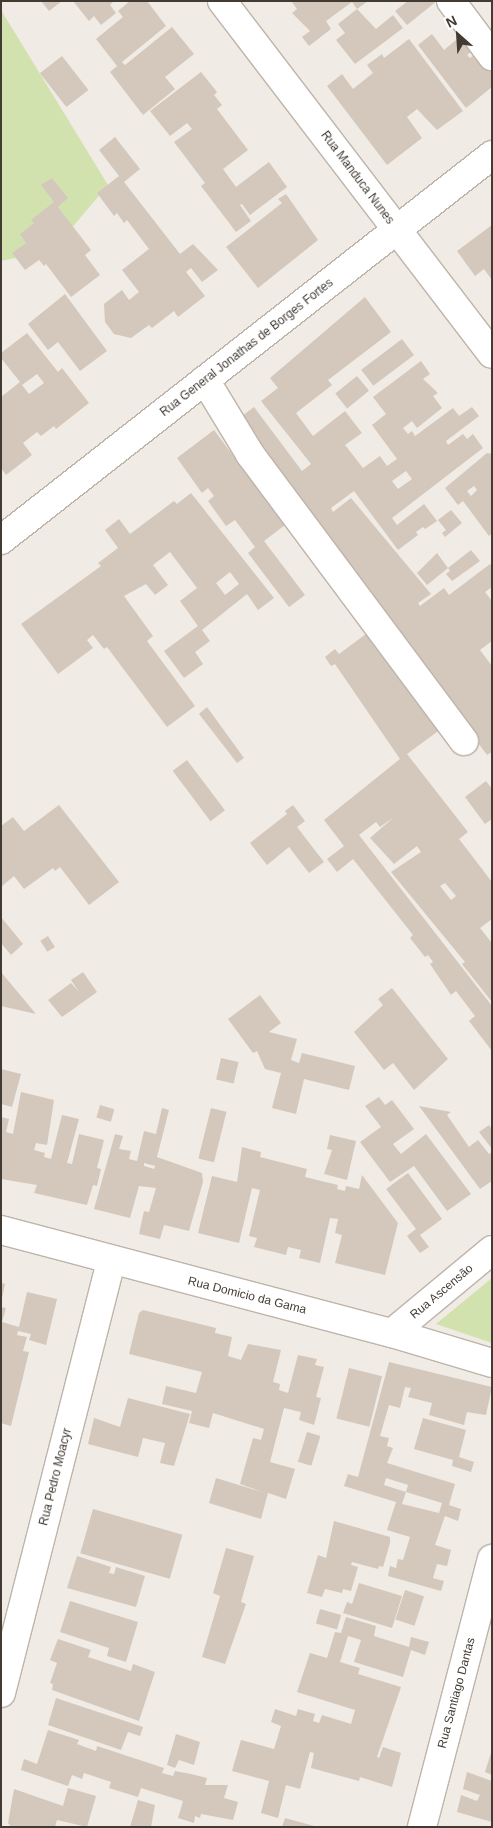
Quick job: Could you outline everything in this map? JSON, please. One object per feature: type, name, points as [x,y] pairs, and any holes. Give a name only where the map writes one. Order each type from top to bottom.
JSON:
[{"type":"street","name":"Rua Manduca Nunes","points":[[222,1],[492,354]]},
{"type":"street","points":[[450,1],[492,56]]},
{"type":"street","name":"Rua General Jonathas de Borges Fortes","points":[[1,540],[492,155]]},
{"type":"street","points":[[205,380],[250,454],[464,741]]},
{"type":"street","name":"Rua Domicio da Gama","points":[[1,1230],[111,1261],[392,1333],[492,1363]]},
{"type":"street","name":"Rua Ascensão","points":[[392,1333],[492,1250]]},
{"type":"street","name":"Rua Pedro Moacyr","points":[[1,1693],[111,1261]]},
{"type":"street","name":"Rua Santiago Dantas","points":[[422,1827],[492,1559]]},
{"type":"green space","points":[[1,10],[108,185],[53,250],[1,261]]},
{"type":"green space","points":[[492,1278],[492,1343],[436,1324]]},
{"type":"building","points":[[41,1],[62,1],[49,11]]},
{"type":"building","points":[[73,1],[114,1],[110,5],[116,13],[101,25],[94,16],[89,21]]},
{"type":"building","points":[[130,1],[147,1],[166,26],[122,62],[125,65],[172,27],[194,54],[165,77],[175,89],[143,115],[110,72],[117,66],[96,39],[123,17],[118,11]]},
{"type":"building","points":[[291,1],[368,1],[357,9],[352,2],[326,21],[331,29],[309,46],[302,37],[310,31],[292,13],[297,9]]},
{"type":"building","points":[[408,1],[437,1],[407,25],[395,11]]},
{"type":"building","points":[[357,9],[376,29],[393,15],[403,28],[355,64],[336,40],[345,33],[338,24]]},
{"type":"building","points":[[432,34],[444,50],[456,40],[460,44],[467,39],[475,49],[467,55],[470,58],[478,52],[492,71],[492,87],[466,108],[418,45]]},
{"type":"building","points":[[409,39],[463,111],[437,130],[417,109],[407,117],[422,138],[387,165],[327,86],[342,74],[353,89],[373,73],[367,65],[382,54],[384,58]]},
{"type":"building","points":[[62,56],[88,90],[66,107],[40,73]]},
{"type":"building","points":[[201,72],[217,92],[214,95],[222,105],[217,109],[248,150],[223,169],[236,187],[269,162],[287,187],[250,215],[242,204],[240,205],[251,221],[236,232],[201,186],[205,183],[174,142],[192,129],[187,123],[170,136],[150,111]]},
{"type":"building","points":[[115,137],[140,169],[124,182],[180,254],[193,244],[218,270],[202,282],[191,268],[186,272],[205,296],[178,317],[174,311],[152,328],[149,325],[131,338],[114,334],[105,322],[104,304],[122,290],[129,300],[139,292],[122,270],[149,249],[127,220],[124,223],[117,213],[114,216],[97,193],[119,176],[99,150]]},
{"type":"building","points":[[52,178],[68,198],[58,207],[91,250],[85,255],[100,275],[71,297],[46,264],[44,266],[39,260],[25,270],[12,253],[26,243],[20,234],[34,223],[31,220],[54,202],[41,185]]},
{"type":"building","points":[[286,194],[318,240],[258,288],[226,247],[282,203],[278,199]]},
{"type":"building","points":[[492,225],[492,280],[484,269],[475,276],[457,251]]},
{"type":"building","points":[[65,294],[107,351],[80,371],[58,342],[48,350],[28,324]]},
{"type":"building","points":[[365,297],[391,332],[328,380],[332,385],[296,413],[313,436],[345,411],[362,433],[345,445],[363,468],[380,456],[387,466],[397,459],[372,425],[386,414],[373,397],[421,361],[430,374],[423,379],[438,393],[433,396],[442,408],[417,428],[412,421],[403,428],[408,434],[412,431],[415,436],[453,408],[459,416],[472,407],[479,416],[446,441],[448,445],[463,434],[467,439],[473,434],[483,448],[392,518],[397,525],[424,504],[437,521],[425,529],[423,527],[416,532],[418,535],[398,550],[354,491],[331,508],[333,512],[351,498],[431,594],[418,603],[420,606],[444,588],[449,595],[490,564],[492,566],[492,587],[485,592],[492,601],[492,641],[480,650],[492,666],[492,752],[487,755],[316,524],[234,422],[254,407],[302,471],[311,464],[261,401],[278,388],[270,378]],"holes":[[[406,471],[412,479],[398,489],[392,481]]]},
{"type":"building","points":[[27,333],[58,372],[62,368],[89,403],[56,429],[54,426],[41,436],[37,432],[23,443],[32,455],[6,475],[1,468],[1,397],[20,382],[1,358],[1,353]],"holes":[[[37,374],[44,383],[29,394],[22,385]]]},
{"type":"building","points":[[402,339],[414,355],[373,386],[361,370]]},
{"type":"building","points":[[357,376],[369,391],[347,408],[335,394]]},
{"type":"building","points":[[214,430],[285,525],[264,541],[305,595],[289,607],[248,553],[255,547],[235,520],[226,526],[208,501],[214,496],[208,488],[202,493],[177,458]]},
{"type":"building","points":[[487,453],[492,454],[492,533],[489,536],[463,501],[458,505],[445,488]],"holes":[[[474,486],[477,490],[471,496],[467,491]]]},
{"type":"building","points":[[191,493],[274,598],[258,610],[247,594],[202,630],[210,641],[195,652],[203,664],[184,678],[164,651],[198,626],[180,601],[197,588],[170,552],[153,565],[168,585],[155,595],[146,584],[124,596],[153,636],[147,641],[195,706],[167,727],[107,647],[104,649],[93,635],[87,640],[93,648],[58,674],[21,624],[101,566],[98,563],[118,548],[105,530],[119,519],[130,534],[174,501],[177,504]],"holes":[[[230,572],[239,584],[225,595],[216,583]]]},
{"type":"building","points":[[451,510],[462,523],[445,537],[442,533],[446,530],[438,520]]},
{"type":"building","points":[[471,550],[480,561],[452,581],[446,574],[450,571],[448,568]]},
{"type":"building","points":[[437,553],[448,568],[427,585],[417,573]]},
{"type":"building","points":[[366,634],[379,652],[381,650],[441,729],[407,754],[468,832],[459,839],[492,882],[492,919],[480,928],[492,943],[492,1002],[462,964],[465,962],[391,872],[421,852],[417,846],[394,864],[370,838],[394,817],[380,827],[376,822],[359,835],[492,1006],[492,1051],[469,1021],[475,1016],[456,991],[451,995],[430,964],[433,962],[428,955],[425,957],[410,938],[413,935],[353,859],[337,872],[327,859],[344,846],[324,820],[400,759],[335,664],[331,666],[325,657],[335,649],[339,654]],"holes":[[[445,883],[456,896],[451,900],[440,886]]]},
{"type":"building","points":[[207,707],[244,758],[237,763],[199,714]]},
{"type":"building","points":[[187,760],[225,810],[211,821],[173,771]]},
{"type":"building","points":[[486,781],[492,789],[492,819],[485,824],[465,797]]},
{"type":"building","points":[[59,805],[119,882],[89,905],[60,867],[55,871],[53,868],[24,889],[14,876],[1,887],[1,826],[13,817],[24,831]]},
{"type":"building","points":[[293,805],[305,821],[297,827],[324,862],[309,873],[289,847],[267,865],[250,843],[287,814],[285,811]]},
{"type":"building","points":[[1,917],[23,944],[11,955],[1,943]]},
{"type":"building","points":[[48,936],[55,947],[47,952],[40,941]]},
{"type":"building","points":[[1,972],[36,1014],[1,1006]]},
{"type":"building","points":[[83,972],[97,992],[62,1017],[48,1000],[71,983],[79,992],[71,980]]},
{"type":"building","points":[[392,988],[448,1059],[414,1090],[393,1063],[384,1070],[354,1032],[383,1005],[378,999]]},
{"type":"building","points":[[260,995],[281,1023],[269,1032],[297,1039],[291,1060],[299,1063],[302,1053],[355,1066],[349,1090],[304,1079],[296,1114],[272,1108],[281,1073],[265,1069],[257,1051],[253,1053],[228,1019]]},
{"type":"building","points":[[221,1058],[239,1062],[234,1083],[216,1079]]},
{"type":"building","points":[[1,1069],[21,1074],[12,1107],[1,1104]]},
{"type":"building","points":[[21,1092],[54,1100],[47,1145],[36,1143],[34,1150],[45,1153],[44,1157],[51,1159],[62,1115],[79,1119],[67,1163],[72,1164],[79,1134],[104,1140],[97,1168],[101,1169],[97,1186],[93,1185],[87,1205],[34,1193],[37,1185],[1,1179],[1,1117],[9,1119],[6,1132],[13,1134]]},
{"type":"building","points":[[379,1097],[385,1105],[392,1100],[414,1129],[393,1144],[401,1154],[426,1134],[471,1194],[447,1211],[414,1166],[390,1182],[360,1142],[381,1127],[365,1106]]},
{"type":"building","points":[[100,1105],[114,1109],[111,1122],[96,1117]]},
{"type":"building","points":[[419,1106],[451,1112],[447,1115],[469,1147],[478,1140],[489,1154],[492,1152],[492,1181],[480,1189]]},
{"type":"building","points":[[162,1108],[169,1110],[157,1157],[202,1173],[203,1182],[189,1231],[164,1225],[160,1239],[139,1234],[144,1211],[149,1212],[156,1188],[139,1186],[130,1218],[94,1209],[115,1134],[123,1136],[119,1149],[131,1151],[129,1159],[137,1161],[144,1131],[156,1134]],"holes":[[[144,1163],[155,1166],[154,1169],[144,1166]]]},
{"type":"building","points":[[211,1108],[227,1112],[214,1162],[198,1158]]},
{"type":"building","points":[[489,1125],[492,1129],[492,1149],[479,1132]]},
{"type":"building","points":[[330,1135],[356,1141],[347,1180],[324,1174],[332,1150],[327,1149]]},
{"type":"building","points":[[242,1147],[261,1152],[260,1157],[307,1169],[305,1177],[338,1185],[337,1189],[345,1191],[346,1186],[359,1189],[362,1175],[398,1223],[385,1275],[335,1263],[342,1235],[335,1233],[338,1219],[330,1218],[320,1263],[299,1258],[301,1250],[288,1247],[286,1255],[254,1247],[257,1238],[249,1236],[260,1190],[252,1188],[239,1243],[198,1233],[212,1176],[237,1182]]},
{"type":"building","points":[[408,1173],[442,1219],[420,1235],[429,1247],[420,1253],[407,1236],[416,1229],[386,1189]]},
{"type":"building","points":[[1,1283],[5,1284],[2,1298],[1,1298]]},
{"type":"building","points":[[27,1292],[57,1299],[46,1345],[29,1340],[31,1334],[18,1331],[17,1335],[27,1337],[23,1351],[29,1352],[11,1426],[1,1423],[1,1307],[6,1308],[2,1322],[19,1327]]},
{"type":"building","points":[[143,1310],[216,1328],[215,1333],[232,1337],[228,1356],[241,1360],[248,1344],[281,1350],[273,1382],[280,1384],[279,1390],[288,1393],[298,1355],[317,1359],[315,1365],[324,1367],[316,1397],[321,1398],[314,1425],[299,1420],[301,1412],[284,1408],[270,1462],[295,1469],[286,1499],[268,1493],[261,1519],[209,1503],[216,1478],[262,1492],[240,1484],[253,1438],[261,1440],[264,1429],[213,1413],[209,1428],[189,1423],[192,1411],[162,1404],[166,1386],[196,1393],[202,1372],[129,1354],[139,1313]]},
{"type":"building","points":[[389,1362],[492,1387],[486,1415],[467,1412],[464,1425],[429,1415],[432,1403],[408,1397],[411,1388],[405,1387],[400,1408],[389,1405],[380,1436],[389,1438],[387,1446],[393,1448],[387,1463],[455,1484],[449,1505],[461,1509],[458,1521],[445,1516],[435,1545],[451,1550],[447,1566],[437,1564],[433,1578],[444,1581],[441,1591],[388,1576],[390,1566],[396,1568],[398,1559],[403,1560],[410,1537],[387,1530],[396,1502],[344,1486],[348,1474],[358,1477]],"holes":[[[386,1478],[408,1485],[406,1492],[384,1485]],[[406,1492],[442,1503],[439,1513],[402,1504]]]},
{"type":"building","points":[[349,1368],[382,1376],[369,1427],[336,1418]]},
{"type":"building","points":[[128,1398],[190,1414],[174,1466],[160,1463],[165,1443],[143,1438],[138,1457],[88,1444],[94,1418],[120,1427]]},
{"type":"building","points":[[423,1418],[466,1430],[459,1457],[474,1462],[471,1472],[452,1466],[453,1460],[414,1449]]},
{"type":"building","points":[[307,1432],[320,1436],[311,1466],[298,1462]]},
{"type":"building","points":[[93,1509],[182,1535],[170,1579],[80,1553]]},
{"type":"building","points":[[334,1521],[390,1537],[390,1543],[383,1567],[379,1566],[378,1569],[352,1562],[351,1565],[358,1567],[351,1591],[343,1589],[342,1593],[325,1589],[322,1597],[307,1593],[318,1555],[326,1558]]},
{"type":"building","points":[[226,1548],[254,1556],[241,1602],[246,1604],[225,1664],[202,1657],[220,1596],[213,1593]]},
{"type":"building","points":[[77,1556],[111,1567],[109,1573],[114,1574],[116,1567],[145,1576],[136,1607],[67,1588]]},
{"type":"building","points":[[359,1583],[402,1596],[392,1628],[343,1613],[347,1602],[352,1604]]},
{"type":"building","points":[[405,1590],[424,1596],[414,1626],[395,1619]]},
{"type":"building","points":[[70,1601],[138,1622],[126,1662],[107,1656],[109,1648],[60,1632]]},
{"type":"building","points":[[320,1609],[341,1615],[337,1629],[316,1623]]},
{"type":"building","points":[[346,1617],[376,1626],[374,1636],[409,1647],[411,1637],[429,1642],[425,1655],[411,1650],[403,1677],[354,1662],[361,1640],[348,1636],[340,1662],[360,1668],[358,1674],[401,1687],[377,1757],[379,1758],[383,1747],[401,1753],[392,1787],[360,1777],[359,1781],[311,1768],[314,1753],[310,1752],[300,1789],[286,1785],[278,1818],[261,1813],[269,1781],[232,1771],[241,1740],[274,1749],[281,1726],[271,1722],[275,1709],[296,1716],[298,1709],[315,1714],[313,1721],[319,1723],[322,1715],[351,1724],[355,1710],[297,1692],[310,1653],[327,1658],[335,1632],[341,1633]]},
{"type":"building","points":[[58,1639],[91,1650],[88,1657],[131,1671],[133,1664],[155,1672],[139,1721],[52,1690],[53,1684],[50,1683],[57,1663],[50,1660]]},
{"type":"building","points":[[56,1698],[143,1727],[140,1736],[128,1732],[121,1750],[48,1725]]},
{"type":"building","points":[[48,1730],[79,1740],[77,1744],[96,1751],[97,1746],[164,1768],[162,1773],[173,1776],[175,1771],[207,1778],[205,1785],[228,1785],[224,1798],[238,1802],[233,1820],[201,1814],[200,1818],[195,1816],[194,1823],[178,1818],[183,1801],[141,1788],[138,1797],[109,1788],[111,1782],[84,1773],[82,1779],[72,1775],[68,1786],[21,1770],[24,1759],[37,1764]]},
{"type":"building","points":[[176,1734],[200,1742],[194,1765],[179,1760],[175,1768],[167,1765]]},
{"type":"building","points":[[492,1753],[492,1775],[485,1772]]},
{"type":"building","points":[[467,1772],[492,1781],[492,1822],[457,1812],[461,1795],[477,1801],[480,1795],[463,1789]]},
{"type":"building","points":[[68,1788],[96,1796],[87,1827],[57,1820],[55,1827],[11,1827],[8,1823],[14,1789],[63,1806]]},
{"type":"building","points":[[138,1800],[155,1805],[151,1827],[130,1827]]},
{"type":"building","points":[[285,1818],[314,1826],[314,1827],[282,1827]]}]
